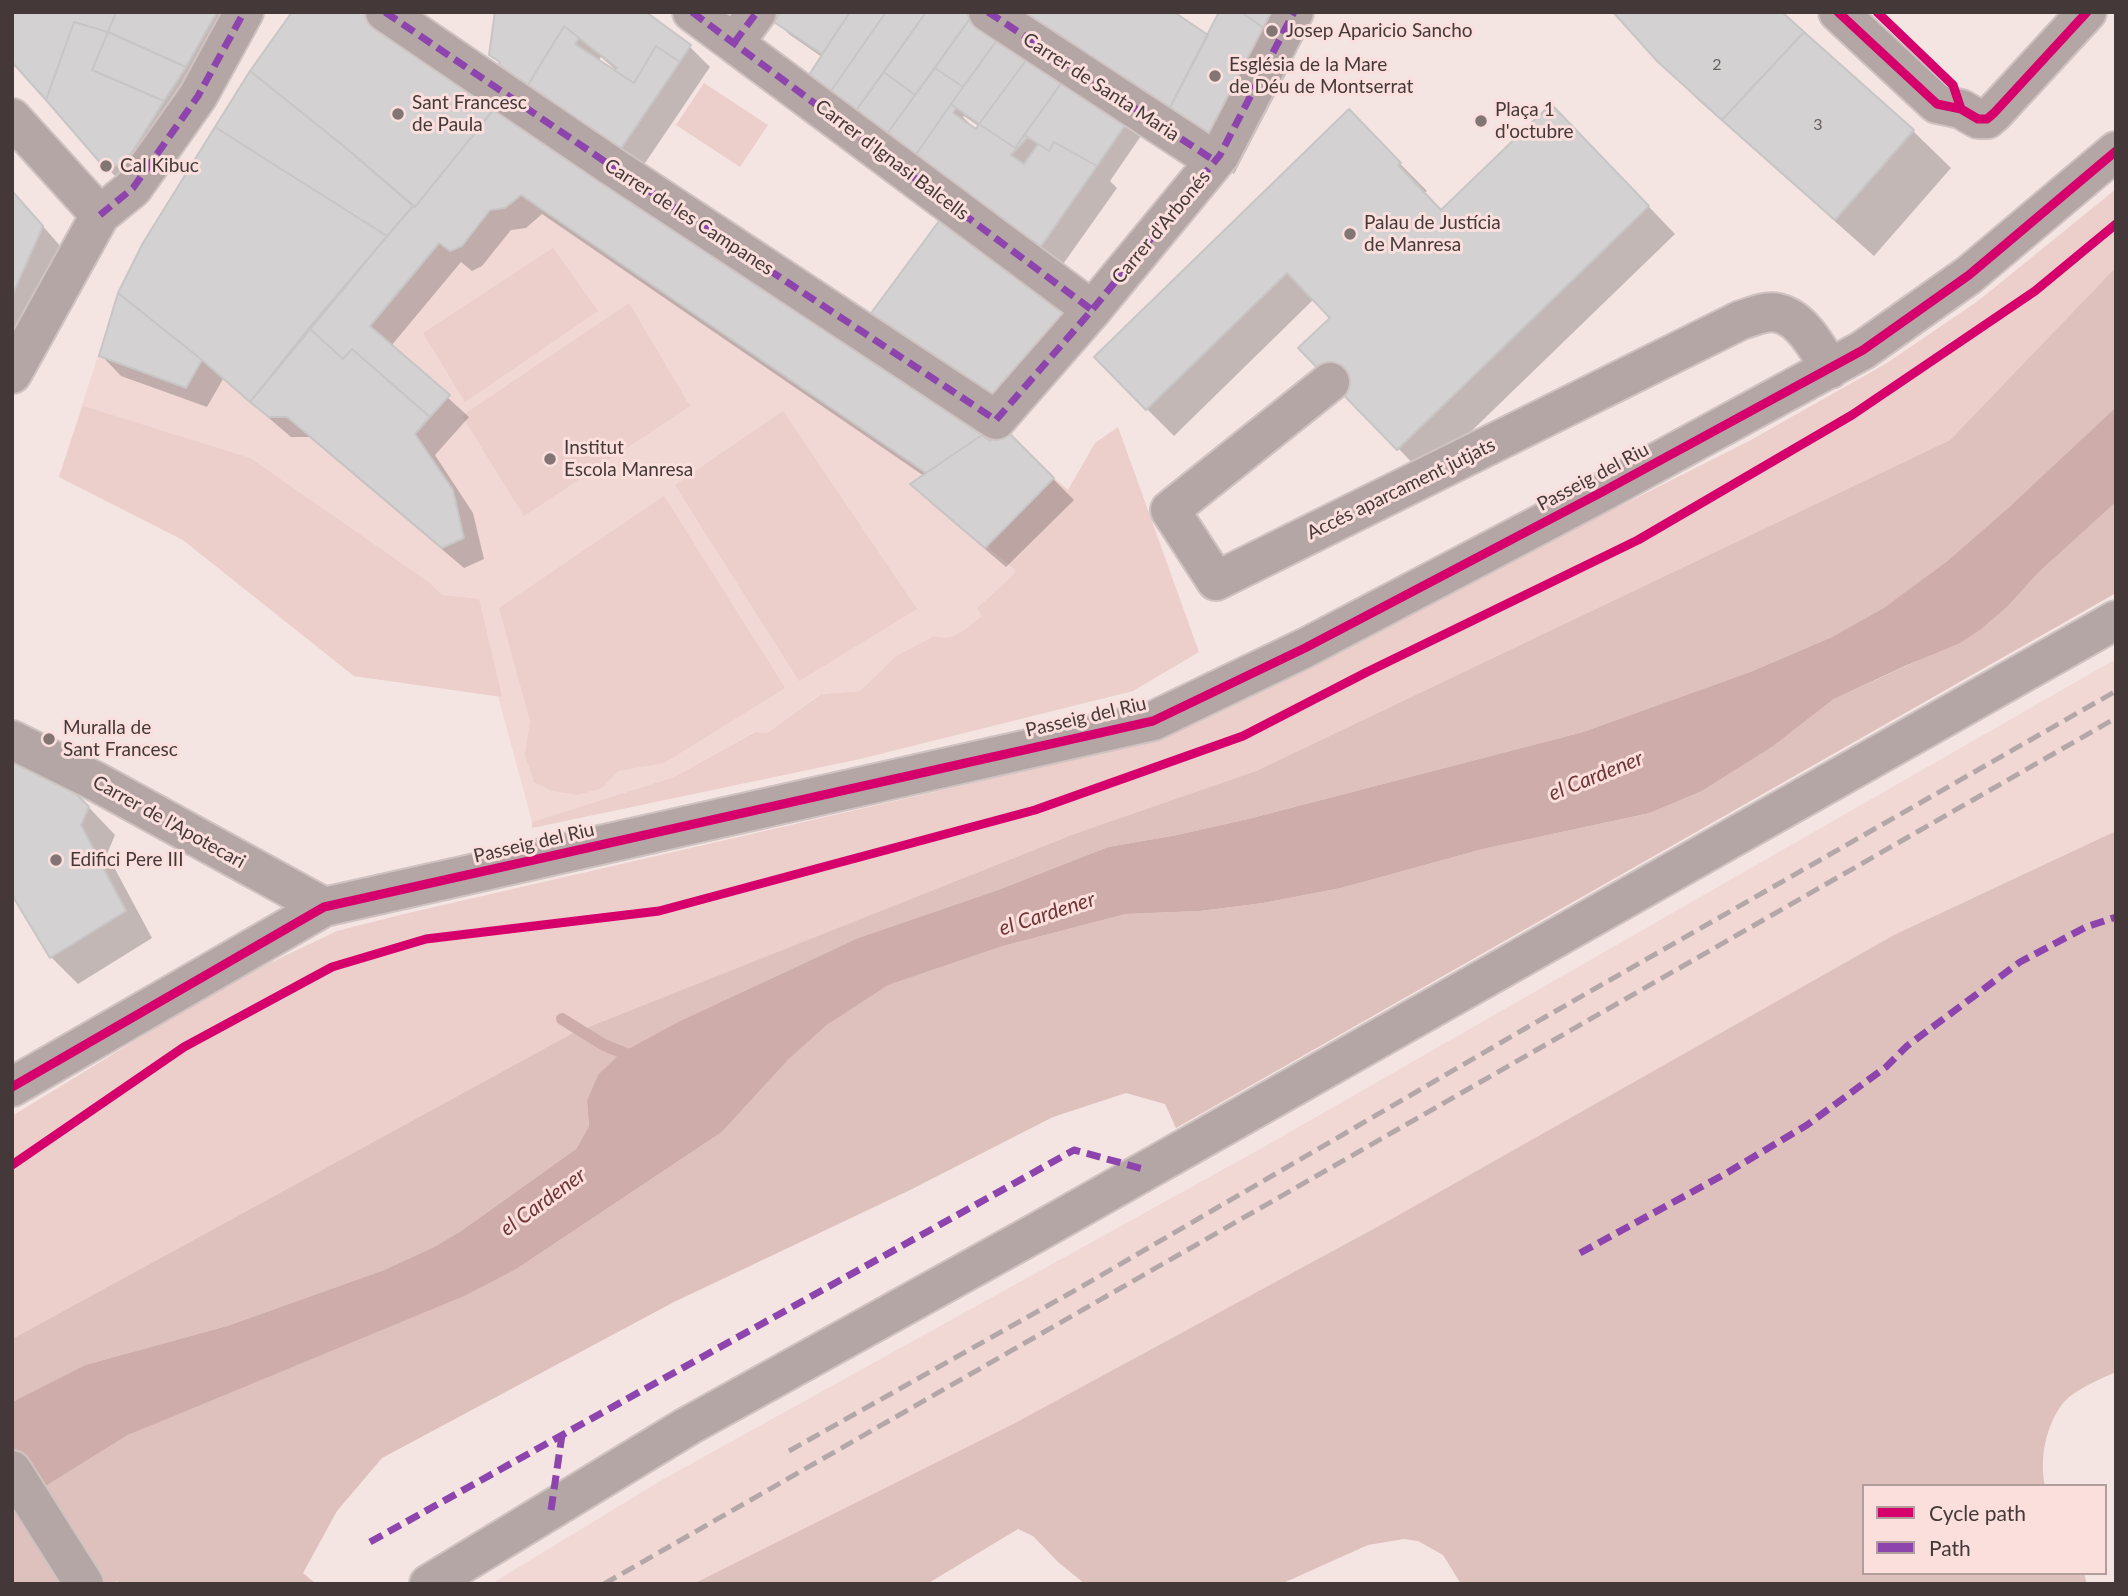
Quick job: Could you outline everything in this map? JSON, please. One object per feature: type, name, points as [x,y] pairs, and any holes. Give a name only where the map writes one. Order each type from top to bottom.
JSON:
[{"type":"street","points":[[12,374],[100,215],[133,188],[198,96],[244,12]]},
{"type":"street","name":"Carrer de les Campanes","points":[[385,12],[610,165],[996,420]]},
{"type":"street","name":"Carrer d'Ignasi Balcells","points":[[692,12],[1091,310]]},
{"type":"street","points":[[734,43],[757,12]]},
{"type":"street","name":"Carrer de Santa Maria","points":[[988,12],[1215,161]]},
{"type":"street","name":"Carrer d'Arbonés","points":[[996,420],[1215,161],[1294,12]]},
{"type":"street","points":[[1838,12],[1937,104],[1961,109],[1978,120],[1987,119],[2087,12]]},
{"type":"street","points":[[1877,12],[1953,85],[1961,109]]},
{"type":"street","points":[[12,118],[100,215]]},
{"type":"street","name":"Passeig del Riu","points":[[12,1087],[324,907],[1153,721],[1305,648],[1602,492],[1863,350],[1969,275],[2116,151]]},
{"type":"street","name":"Accés aparcament jutjats","points":[[1331,382],[1170,510],[1216,581],[1741,320],[1763,313],[1779,313],[1788,317],[1807,334],[1830,369]]},
{"type":"street","points":[[429,1584],[688,1426],[1041,1230],[2116,620]]},
{"type":"street","name":"Carrer de l'Apotecari","points":[[12,740],[93,780],[324,907]]},
{"type":"street","points":[[12,1470],[84,1584]]},
{"type":"shaded area","points":[[704,83],[768,125],[740,167],[676,125]]},
{"type":"shaded area","name":"Institut Escola Manresa","points":[[483,126],[794,306],[990,440],[1003,427],[1054,478],[987,546],[1015,570],[1013,575],[977,608],[983,616],[958,635],[942,639],[934,636],[896,656],[860,691],[820,694],[767,733],[754,732],[674,777],[532,822],[498,696],[354,676],[183,540],[59,477],[118,293],[309,328]]},
{"type":"shaded area","points":[[2116,189],[2116,267],[1950,440],[1256,771],[1074,834],[571,1034],[12,1339],[12,1116],[234,980],[337,931],[973,783],[1131,742],[1343,646],[1751,440],[1887,363],[1978,301]]},
{"type":"shaded area","points":[[553,248],[598,311],[465,402],[423,333]]},
{"type":"shaded area","points":[[2116,267],[2116,407],[1946,562],[1884,609],[1832,637],[1750,672],[1583,732],[1252,818],[1108,847],[998,890],[858,938],[682,1020],[587,1101],[589,1126],[576,1149],[461,1231],[434,1247],[384,1270],[227,1326],[85,1365],[12,1402],[12,1339],[571,1034],[1074,834],[1256,771],[1950,440]]},
{"type":"shaded area","points":[[629,303],[690,406],[524,516],[462,416]]},
{"type":"shaded area","points":[[83,406],[250,458],[427,581],[442,595],[479,599],[502,697],[354,676],[183,540],[59,477]]},
{"type":"shaded area","points":[[783,411],[917,609],[799,681],[675,485]]},
{"type":"shaded area","points":[[1118,427],[1199,652],[1133,691],[860,759],[532,828],[532,822],[674,777],[755,732],[767,733],[821,694],[860,691],[896,656],[934,636],[954,636],[966,629],[982,616],[977,608],[1013,575],[1015,570],[986,546],[1054,478],[1068,490],[1095,443]]},
{"type":"shaded area","points":[[664,496],[785,688],[664,763],[618,771],[602,788],[578,795],[552,791],[534,782],[525,755],[530,721],[499,608]]},
{"type":"shaded area","points":[[2116,502],[2116,593],[1176,1128],[1165,1104],[1126,1093],[1053,1117],[908,1191],[674,1302],[382,1458],[337,1511],[303,1573],[316,1584],[119,1584],[117,1581],[113,1584],[12,1584],[12,1507],[128,1435],[518,1268],[722,1132],[788,1060],[827,1025],[887,985],[1003,946],[1126,914],[1200,911],[1263,903],[1341,888],[1483,849],[1650,813],[1702,791],[1772,747],[1834,699],[1930,655],[2009,605],[2038,573]]},
{"type":"shaded area","points":[[2116,659],[2116,831],[1894,935],[1388,1221],[1015,1423],[693,1584],[491,1584],[660,1481],[1260,1149]]},
{"type":"shaded area","points":[[2116,831],[2116,1372],[2075,1393],[2058,1411],[2048,1431],[2043,1465],[2045,1484],[1862,1484],[1862,1575],[2085,1575],[2087,1584],[1461,1584],[1443,1555],[1418,1541],[1404,1539],[1368,1545],[1281,1584],[1085,1584],[1058,1562],[1033,1536],[1018,1529],[927,1584],[693,1584],[1015,1423],[1388,1221],[1894,935]]},
{"type":"water","name":"el Cardener","points":[[2116,407],[2116,502],[2038,573],[2009,605],[1960,643],[1834,699],[1772,747],[1702,791],[1650,813],[1483,849],[1341,888],[1263,903],[1200,911],[1126,914],[1003,946],[888,985],[827,1025],[788,1060],[722,1132],[518,1268],[464,1296],[128,1435],[12,1507],[12,1402],[85,1365],[227,1326],[384,1270],[434,1247],[461,1231],[576,1149],[589,1126],[587,1101],[598,1075],[621,1053],[682,1020],[858,938],[998,890],[1108,847],[1252,818],[1583,732],[1750,672],[1832,637],[1884,608],[1946,562]]},
{"type":"building","points":[[12,12],[116,12],[108,32],[74,22],[46,100],[12,62]]},
{"type":"building","points":[[116,12],[217,12],[186,67],[108,32]]},
{"type":"building","name":"Sant Francesc de Paula","points":[[292,12],[365,12],[499,103],[415,207],[250,71]]},
{"type":"building","points":[[495,12],[646,12],[691,45],[680,62],[656,46],[634,83],[615,71],[617,68],[564,26],[525,90],[495,70],[500,62],[489,55]]},
{"type":"building","points":[[781,12],[850,12],[822,54],[774,22]]},
{"type":"building","points":[[850,12],[886,12],[824,101],[803,84]]},
{"type":"building","points":[[886,12],[926,12],[850,119],[824,101]]},
{"type":"building","points":[[926,12],[964,12],[971,17],[915,95],[884,72]]},
{"type":"building","points":[[1001,12],[1174,12],[1208,35],[1165,117]]},
{"type":"building","name":"Església de la Mare de Déu de Montserrat","points":[[1219,12],[1241,12],[1268,31],[1207,148],[1165,117]]},
{"type":"building","points":[[1241,12],[1278,12],[1268,31]]},
{"type":"building","points":[[1613,12],[1782,12],[1804,32],[1722,120],[1658,62]]},
{"type":"building","points":[[971,17],[1000,36],[963,87],[935,68]]},
{"type":"building","points":[[74,22],[108,32],[92,70],[164,101],[124,165],[104,167],[46,100]]},
{"type":"building","points":[[564,26],[579,38],[575,44],[634,83],[656,46],[680,62],[618,153],[525,90]]},
{"type":"building","points":[[108,32],[186,67],[164,101],[92,70]]},
{"type":"building","points":[[1804,32],[1914,130],[1835,220],[1722,120]]},
{"type":"building","points":[[1000,36],[1030,55],[979,124],[951,104]]},
{"type":"building","points":[[1030,55],[1065,78],[1015,148],[979,124]]},
{"type":"building","points":[[935,68],[963,87],[910,163],[881,142]]},
{"type":"building","points":[[250,71],[413,206],[387,236],[215,127]]},
{"type":"building","points":[[884,72],[915,95],[881,142],[850,119]]},
{"type":"building","points":[[1065,78],[1130,118],[1097,166],[1054,142],[1049,151],[1024,135]]},
{"type":"building","points":[[499,103],[982,435],[926,473],[521,195],[505,208],[490,210],[462,246],[450,251],[439,243],[370,326],[450,395],[430,417],[352,349],[343,359],[309,328],[413,206],[415,207]]},
{"type":"building","points":[[951,104],[956,108],[953,113],[976,129],[979,124],[1015,148],[1024,135],[1028,137],[1011,155],[1024,164],[1038,144],[1049,151],[1054,142],[1097,166],[1035,255],[910,163]]},
{"type":"building","points":[[1551,104],[1649,206],[1397,450],[1298,348],[1330,318],[1287,273],[1146,410],[1094,357],[1349,109],[1441,210]]},
{"type":"building","points":[[215,127],[387,236],[250,402],[118,293],[143,243]]},
{"type":"building","points":[[12,191],[43,226],[12,296]]},
{"type":"building","points":[[942,217],[1073,314],[993,403],[866,320]]},
{"type":"building","points":[[118,293],[202,360],[186,388],[99,356]]},
{"type":"building","points":[[309,328],[343,359],[352,349],[430,417],[415,434],[453,490],[464,538],[442,548],[287,417],[269,417],[250,402]]},
{"type":"building","points":[[1003,427],[1054,478],[985,548],[910,484],[982,435],[990,441]]},
{"type":"building","name":"Edifici Pere III","points":[[12,754],[53,769],[89,807],[81,825],[126,911],[50,958],[12,895]]},
{"type":"waterway","points":[[562,1019],[604,1045],[636,1058]]},
{"type":"railway","points":[[789,1451],[1081,1287],[1526,1028],[2116,691]]},
{"type":"railway","points":[[604,1584],[2116,718]]},
{"type":"marked path","points":[[100,215],[133,188],[198,96],[244,12]]},
{"type":"marked path","points":[[385,12],[610,165],[996,420],[1092,310],[1220,155],[1294,12]]},
{"type":"marked path","points":[[692,12],[1092,310]]},
{"type":"marked path","points":[[734,43],[757,12]]},
{"type":"marked path","points":[[988,12],[1215,161]]},
{"type":"marked path","points":[[1580,1253],[1725,1174],[1807,1125],[2020,962],[2086,927],[2116,917]]},
{"type":"marked path","points":[[370,1542],[1074,1150],[1147,1170]]},
{"type":"marked path","points":[[551,1510],[562,1435]]},
{"type":"cycle path","points":[[1838,12],[1937,104],[1961,109],[1978,119],[1987,119],[1994,113],[2087,12]]},
{"type":"cycle path","points":[[1877,12],[1953,85],[1961,109]]},
{"type":"cycle path","points":[[12,1087],[324,907],[1153,721],[1305,648],[1602,492],[1863,350],[1969,275],[2116,151]]},
{"type":"cycle path","points":[[12,1165],[184,1047],[332,967],[426,939],[659,911],[1035,810],[1243,736],[1367,672],[1638,540],[1852,415],[2035,291],[2116,224]]},
{"type":"place","name":"Josep Aparicio Sancho","points":[[1272,31]]},
{"type":"place","name":"Església de la Mare de Déu de Montserrat","points":[[1215,76]]},
{"type":"place","name":"Sant Francesc de Paula","points":[[398,114]]},
{"type":"place","name":"Plaça 1 d'octubre","points":[[1481,121]]},
{"type":"place","name":"Cal Kibuc","points":[[106,166]]},
{"type":"place","name":"Palau de Justícia de Manresa","points":[[1350,234]]},
{"type":"place","name":"Institut Escola Manresa","points":[[550,459]]},
{"type":"place","name":"Muralla de Sant Francesc","points":[[49,739]]},
{"type":"place","name":"Edifici Pere III","points":[[56,860]]}]
